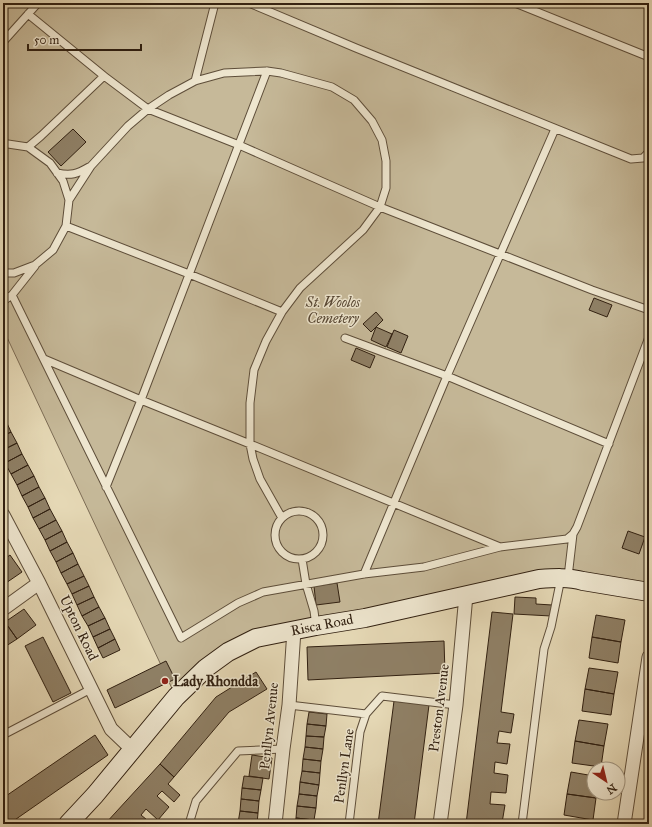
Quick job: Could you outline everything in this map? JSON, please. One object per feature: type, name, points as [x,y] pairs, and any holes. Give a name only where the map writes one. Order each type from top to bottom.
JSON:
[{"type":"main road","name":"Risca Road","points":[[68,824],[95,795],[176,697],[206,668],[228,652],[256,638],[365,618],[466,594],[539,579],[575,578],[583,581],[649,592]]},
{"type":"street","name":"Upton Road","points":[[3,515],[39,583],[111,729],[133,750]]},
{"type":"street","points":[[3,609],[39,583]]},
{"type":"street","name":"Preston Avenue","points":[[440,824],[456,705],[466,594]]},
{"type":"street","name":"Penllyn Avenue","points":[[275,824],[289,705],[294,630]]},
{"type":"street","points":[[624,824],[649,656]]},
{"type":"lane","points":[[3,42],[38,3]]},
{"type":"lane","points":[[195,81],[215,3]]},
{"type":"lane","points":[[248,3],[631,159],[643,158],[649,152]]},
{"type":"lane","points":[[515,3],[649,57]]},
{"type":"lane","points":[[28,14],[104,76],[148,109],[239,145],[380,207],[592,290],[649,310]]},
{"type":"lane","points":[[106,487],[190,274],[267,71]]},
{"type":"lane","points":[[68,200],[91,166],[128,126],[148,109],[169,95],[195,81],[224,73],[267,71],[281,73],[332,87],[354,100],[372,121],[382,140],[386,161],[386,188],[380,207],[363,230],[300,288],[282,312],[266,341],[254,370],[250,403],[250,444],[253,459],[260,479],[282,518]]},
{"type":"lane","points":[[28,147],[104,76]]},
{"type":"lane","points":[[364,574],[447,376],[555,129]]},
{"type":"lane","points":[[3,144],[28,147],[50,163],[63,181],[68,200],[66,226],[53,250],[35,265],[12,295],[3,301]]},
{"type":"lane","points":[[57,172],[67,175],[80,173],[91,166]]},
{"type":"lane","points":[[66,226],[190,274],[282,312]]},
{"type":"lane","points":[[3,273],[14,273],[35,265]]},
{"type":"lane","points":[[12,295],[182,638],[238,603],[263,592],[364,574],[424,567],[500,547],[567,539],[573,534]]},
{"type":"lane","points":[[522,824],[544,648],[564,578],[573,534],[577,527],[649,337]]},
{"type":"lane","points":[[346,338],[447,376],[609,444]]},
{"type":"lane","points":[[44,359],[500,547]]},
{"type":"lane","points":[[295,511],[303,511],[318,519],[322,526],[324,536],[322,544],[317,552],[310,557],[302,559],[295,559],[287,556],[281,551],[276,543],[275,533],[277,525],[287,514],[295,511]]},
{"type":"lane","points":[[302,559],[316,626]]},
{"type":"lane","points":[[3,735],[90,689]]},
{"type":"lane","name":"Penllyn Lane","points":[[349,824],[360,732],[366,714],[382,696],[456,705]]},
{"type":"lane","points":[[289,705],[366,714]]},
{"type":"lane","points":[[189,824],[196,801],[238,751],[283,750]]},
{"type":"green space","name":"St. Woolos Cemetery","points":[[3,3],[649,3],[649,592],[568,579],[256,638],[176,697],[3,331]]},
{"type":"building","points":[[73,129],[86,142],[61,166],[48,152]]},
{"type":"building","points":[[594,298],[612,305],[607,317],[589,310]]},
{"type":"building","points":[[376,312],[383,320],[371,332],[363,324]]},
{"type":"building","points":[[376,327],[392,334],[386,347],[371,340]]},
{"type":"building","points":[[394,330],[408,336],[401,353],[387,347]]},
{"type":"building","points":[[356,348],[375,356],[370,368],[351,360]]},
{"type":"building","points":[[6,421],[11,432],[3,436],[3,423]]},
{"type":"building","points":[[11,432],[17,443],[3,450],[3,436]]},
{"type":"building","points":[[17,443],[22,454],[5,463],[3,458],[3,450]]},
{"type":"building","points":[[22,454],[28,465],[11,474],[5,463]]},
{"type":"building","points":[[28,465],[34,476],[17,485],[11,474]]},
{"type":"building","points":[[34,476],[39,487],[22,496],[17,485]]},
{"type":"building","points":[[39,487],[45,498],[28,507],[22,496]]},
{"type":"building","points":[[45,498],[50,509],[33,518],[28,507]]},
{"type":"building","points":[[50,509],[56,520],[39,529],[33,518]]},
{"type":"building","points":[[56,520],[62,531],[45,540],[39,529]]},
{"type":"building","points":[[62,531],[67,542],[50,551],[45,540]]},
{"type":"building","points":[[628,531],[645,537],[639,554],[622,548]]},
{"type":"building","points":[[67,542],[73,553],[56,562],[50,551]]},
{"type":"building","points":[[73,553],[78,564],[61,573],[56,562]]},
{"type":"building","points":[[10,555],[22,572],[3,585],[3,560]]},
{"type":"building","points":[[78,564],[84,576],[67,584],[61,573]]},
{"type":"building","points":[[84,576],[89,586],[72,594],[67,584]]},
{"type":"building","points":[[337,583],[340,602],[316,605],[314,586]]},
{"type":"building","points":[[89,586],[94,597],[77,605],[72,594]]},
{"type":"building","points":[[94,597],[99,607],[82,616],[77,605]]},
{"type":"building","points":[[515,597],[536,598],[536,604],[552,605],[551,616],[514,614]]},
{"type":"building","points":[[99,607],[105,618],[88,626],[82,616]]},
{"type":"building","points":[[24,609],[36,625],[17,639],[5,622]]},
{"type":"building","points":[[492,612],[513,614],[501,712],[514,714],[511,733],[499,731],[497,743],[510,744],[507,764],[495,762],[494,773],[508,775],[506,793],[491,792],[490,804],[505,805],[502,823],[487,821],[487,824],[466,824]]},
{"type":"building","points":[[596,615],[625,620],[621,642],[592,637]]},
{"type":"building","points":[[105,618],[110,629],[93,637],[88,626]]},
{"type":"building","points":[[5,622],[17,639],[3,648],[3,623]]},
{"type":"building","points":[[110,629],[115,639],[98,648],[93,637]]},
{"type":"building","points":[[43,637],[71,693],[53,702],[25,646]]},
{"type":"building","points":[[592,637],[621,642],[618,663],[589,658]]},
{"type":"building","points":[[115,639],[120,650],[103,658],[98,648]]},
{"type":"building","points":[[444,641],[445,673],[308,680],[307,647]]},
{"type":"building","points":[[166,661],[175,679],[115,708],[107,690]]},
{"type":"building","points":[[589,668],[618,672],[614,694],[585,689]]},
{"type":"building","points":[[256,672],[267,689],[229,712],[174,777],[160,764],[216,697]]},
{"type":"building","points":[[585,689],[614,694],[611,715],[582,711]]},
{"type":"building","points":[[394,701],[429,705],[414,824],[378,824]]},
{"type":"building","points":[[309,712],[327,714],[326,726],[307,724]]},
{"type":"building","points":[[579,720],[608,724],[604,746],[575,741]]},
{"type":"building","points":[[307,724],[326,726],[324,737],[306,736]]},
{"type":"building","points":[[95,735],[108,755],[9,824],[3,824],[3,798]]},
{"type":"building","points":[[306,736],[324,737],[323,749],[305,747]]},
{"type":"building","points":[[575,741],[604,746],[602,761],[586,761],[586,765],[572,763]]},
{"type":"building","points":[[305,747],[323,749],[321,761],[303,759]]},
{"type":"building","points":[[252,755],[272,758],[269,779],[249,776]]},
{"type":"building","points":[[303,759],[321,761],[320,773],[302,771]]},
{"type":"building","points":[[160,764],[174,777],[168,784],[180,795],[174,802],[162,791],[157,796],[169,807],[158,820],[146,809],[141,815],[152,824],[105,824]]},
{"type":"building","points":[[302,771],[320,773],[319,785],[300,782]]},
{"type":"building","points":[[571,772],[586,775],[586,797],[567,794]]},
{"type":"building","points":[[244,776],[263,778],[261,790],[242,788]]},
{"type":"building","points":[[300,782],[319,785],[317,796],[299,794]]},
{"type":"building","points":[[242,788],[261,790],[259,801],[241,799]]},
{"type":"building","points":[[299,794],[317,796],[316,808],[297,806]]},
{"type":"building","points":[[567,794],[586,797],[586,801],[596,801],[593,820],[564,815]]},
{"type":"building","points":[[241,799],[259,801],[258,813],[240,811]]},
{"type":"building","points":[[297,806],[316,808],[314,820],[296,818]]},
{"type":"building","points":[[240,811],[258,813],[257,824],[238,823]]},
{"type":"building","points":[[296,818],[314,820],[314,824],[295,824]]},
{"type":"place","name":"Lady Rhondda","points":[[165,681]]}]
